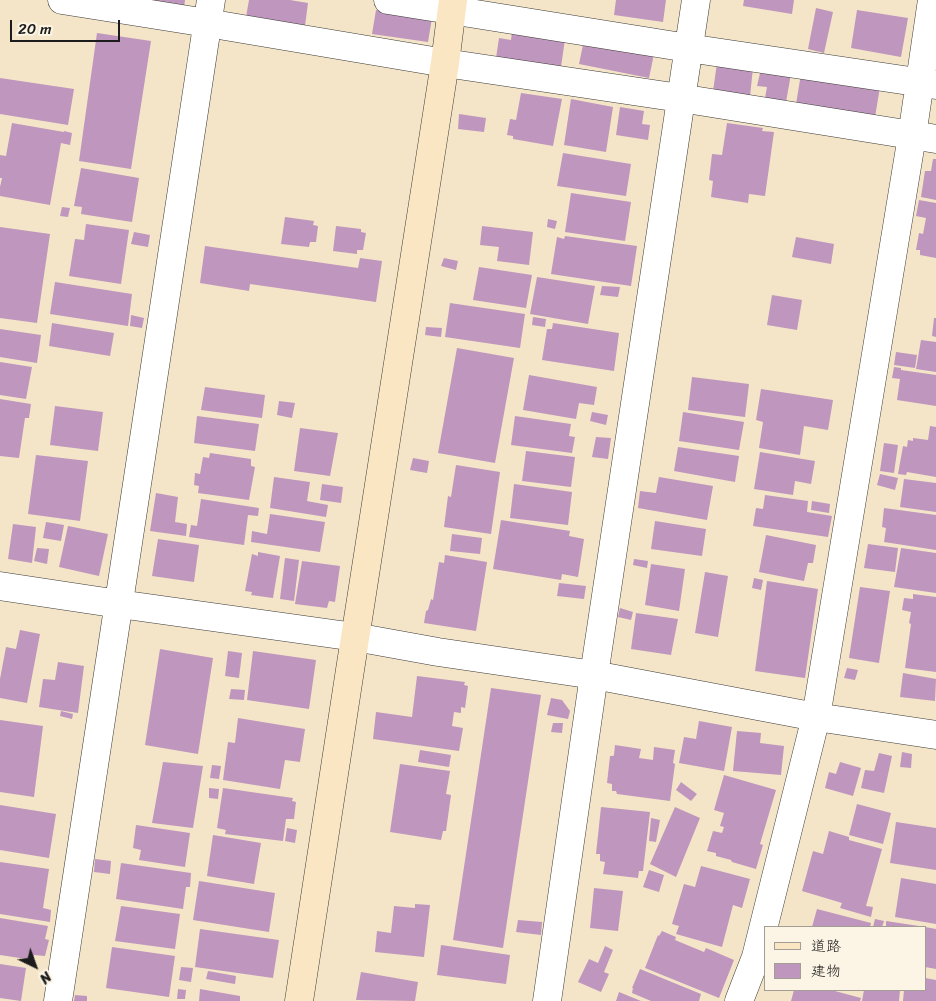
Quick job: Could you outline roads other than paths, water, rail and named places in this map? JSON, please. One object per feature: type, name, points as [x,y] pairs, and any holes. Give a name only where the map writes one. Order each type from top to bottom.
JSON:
[{"type":"street","points":[[62,0],[209,11],[445,63],[924,137]]},
{"type":"street","points":[[388,0],[452,5],[688,48],[928,84]]},
{"type":"street","points":[[547,1001],[594,675],[696,0]]},
{"type":"street","points":[[739,1001],[756,957],[816,717],[924,137],[932,0]]},
{"type":"street","points":[[299,1001],[445,63],[452,5]]},
{"type":"street","points":[[58,1001],[209,11]]},
{"type":"street","points":[[0,586],[355,637],[438,652],[594,675],[816,717],[936,735]]}]
